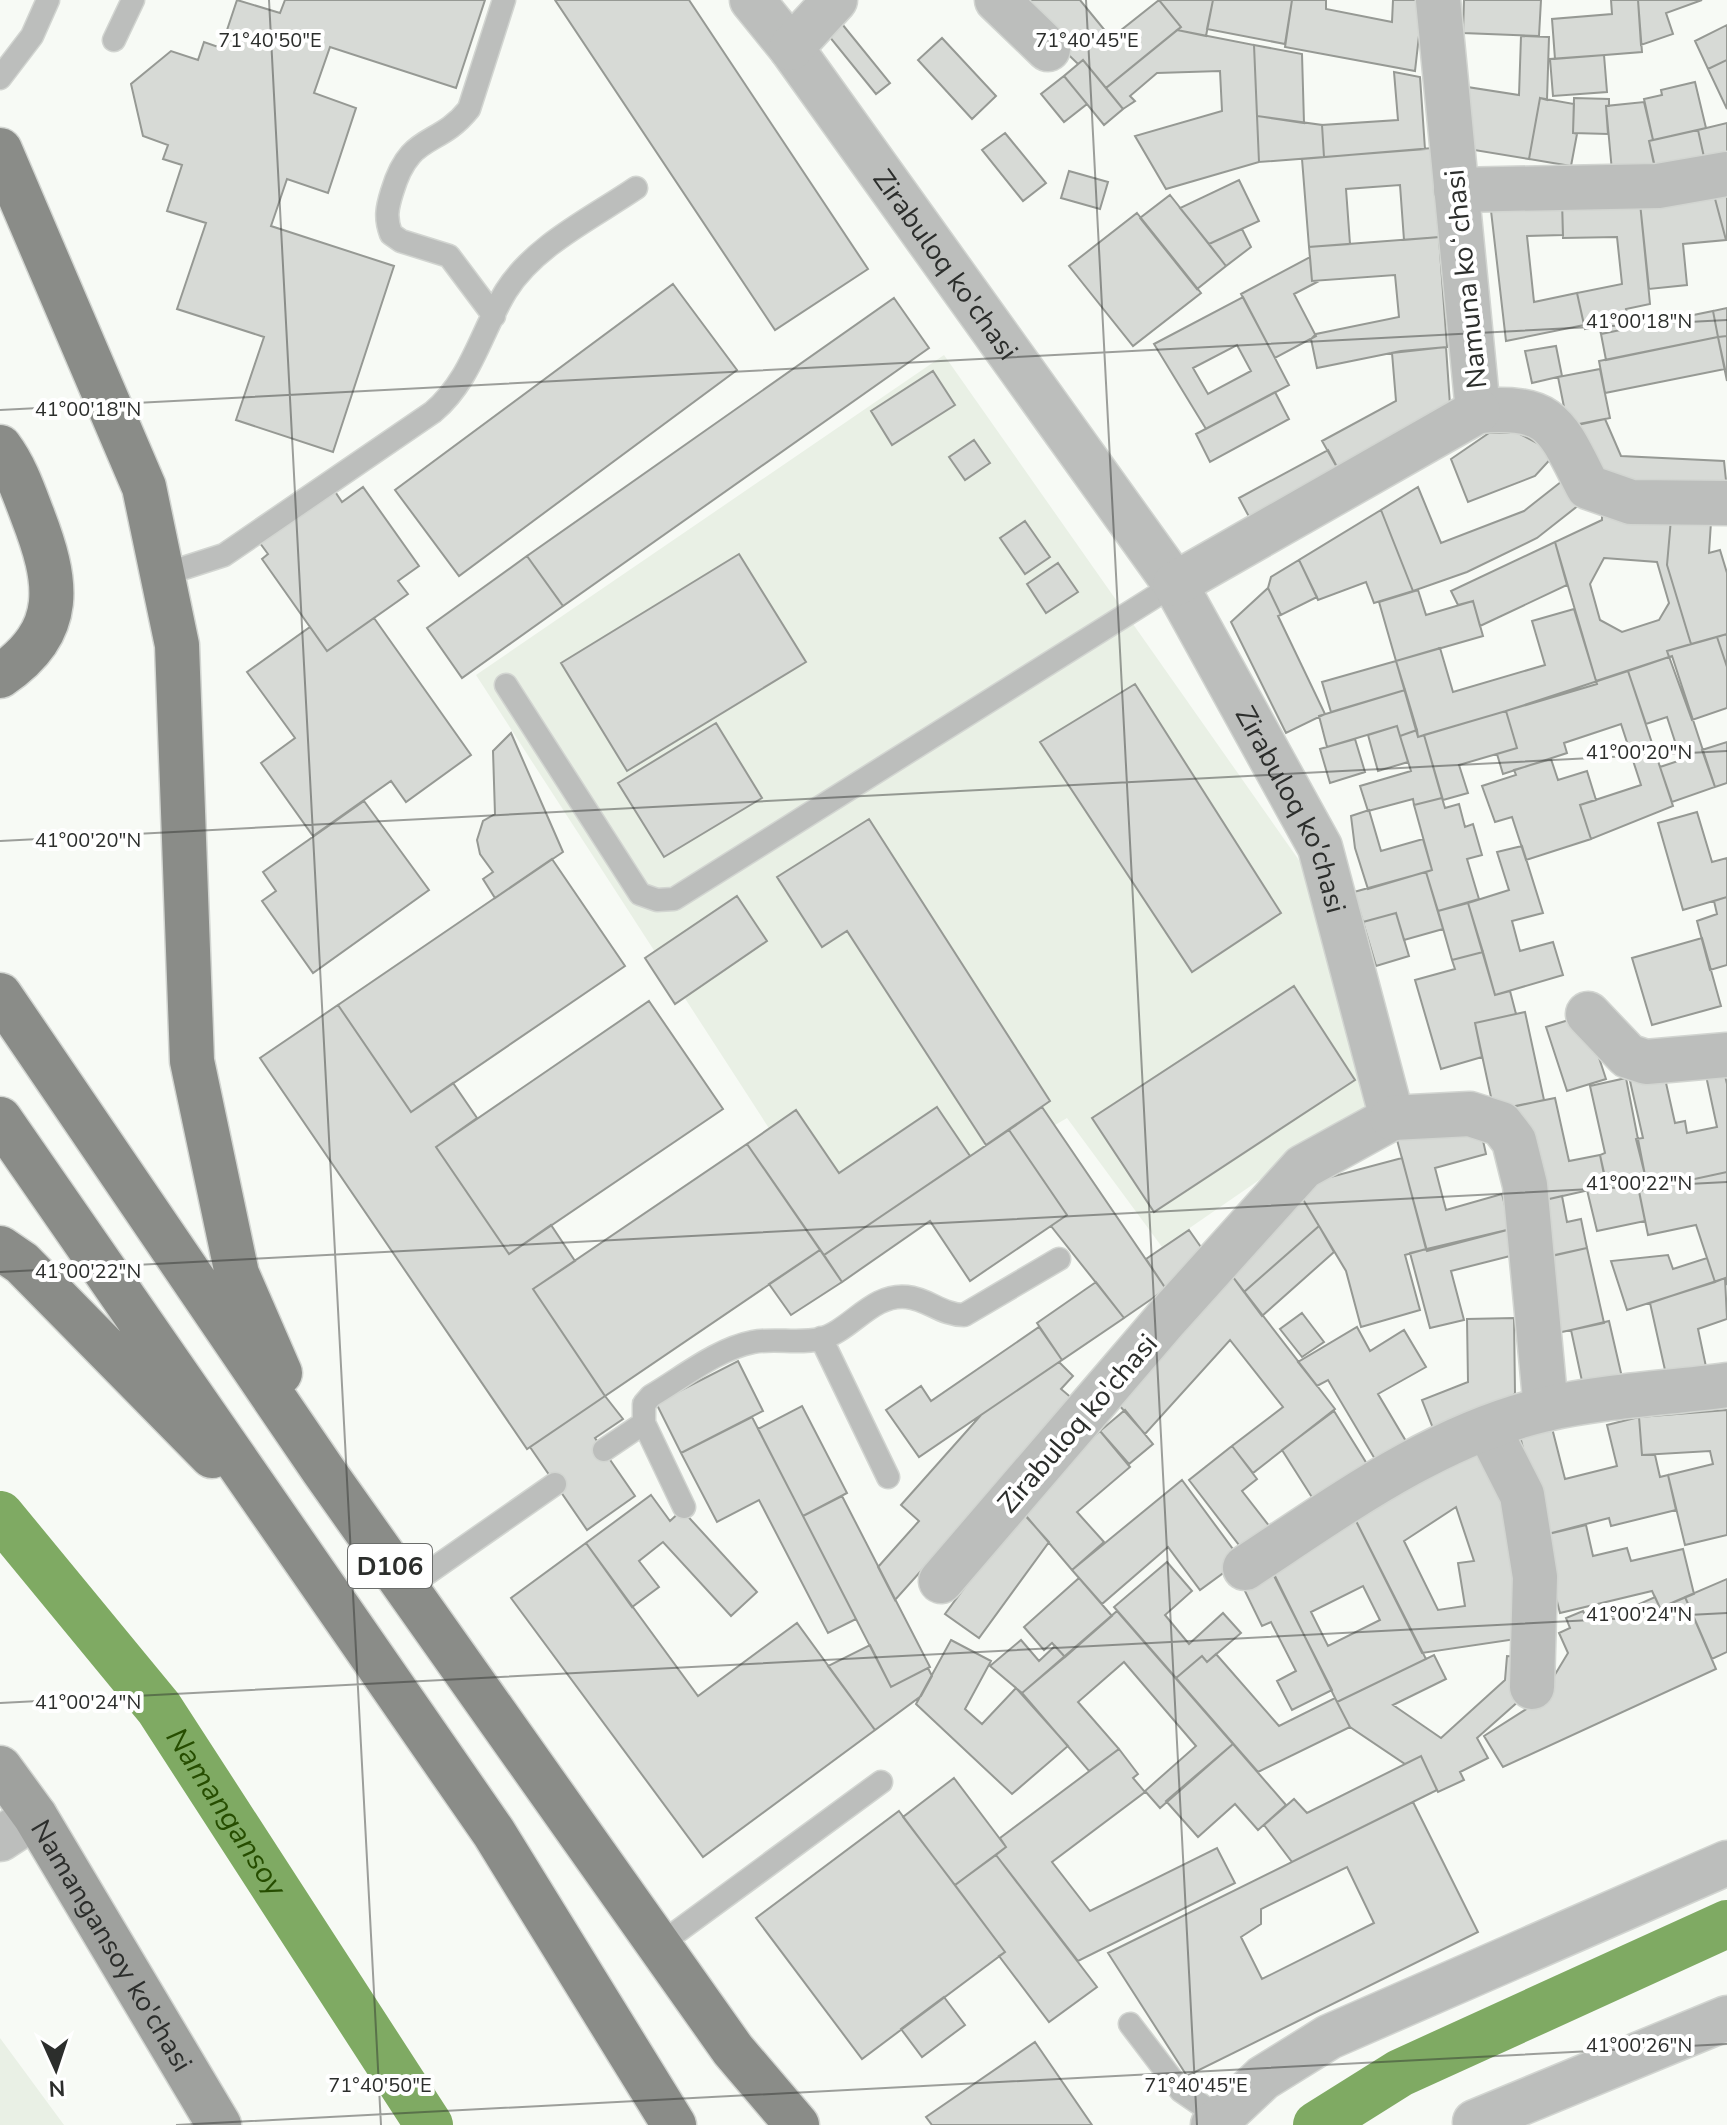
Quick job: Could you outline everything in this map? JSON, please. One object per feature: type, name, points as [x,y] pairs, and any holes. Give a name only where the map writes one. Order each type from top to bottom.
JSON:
[{"type":"main road","points":[[0,150],[144,487],[177,645],[192,1061],[237,1274],[323,1470]]},
{"type":"main road","points":[[0,447],[12,464],[48,554],[53,590],[49,618],[27,658],[0,676]]},
{"type":"main road","name":"D106","points":[[0,995],[406,1588],[733,2050],[797,2125]]},
{"type":"main road","name":"D106","points":[[0,1119],[494,1833],[674,2125]]},
{"type":"main road","points":[[0,1248],[22,1263],[193,1440],[272,1508]]},
{"type":"street","name":"Zirabuloq ko'chasi","points":[[752,0],[791,48],[1175,584],[1320,847],[1392,1118],[1303,1167],[1166,1319],[941,1581]]},
{"type":"street","points":[[791,48],[835,0]]},
{"type":"street","points":[[997,0],[1048,49]]},
{"type":"street","name":"Namuna koʻchasi","points":[[1438,0],[1478,411],[1513,408],[1540,416],[1559,431],[1588,487],[1631,502],[1727,503]]},
{"type":"street","points":[[1456,190],[1658,186],[1727,174]]},
{"type":"street","points":[[1175,584],[1478,411]]},
{"type":"street","points":[[1588,1014],[1628,1056],[1646,1062],[1727,1055]]},
{"type":"street","points":[[1392,1118],[1470,1114],[1501,1124],[1514,1141],[1525,1185],[1546,1409]]},
{"type":"street","points":[[1245,1568],[1388,1475],[1488,1428],[1546,1409],[1727,1385]]},
{"type":"street","points":[[1488,1428],[1522,1495],[1535,1577],[1532,1687]]},
{"type":"street","name":"Namangansoy ko'chasi","points":[[0,1768],[18,1828],[219,2125]]},
{"type":"street","points":[[1216,2121],[1263,2078],[1329,2037],[1727,1863]]},
{"type":"street","points":[[1475,2122],[1727,2018]]},
{"type":"lane","points":[[0,78],[32,36],[48,0]]},
{"type":"lane","points":[[114,40],[133,0]]},
{"type":"lane","points":[[494,316],[449,256],[401,241],[391,234],[386,210],[396,176],[411,150],[459,122],[469,109],[504,0]]},
{"type":"lane","points":[[162,575],[224,555],[453,396],[506,292],[533,260],[636,188]]},
{"type":"lane","points":[[506,685],[640,894],[657,900],[674,899],[1175,584]]},
{"type":"lane","points":[[684,1507],[644,1423],[642,1414],[651,1396],[735,1347],[769,1340],[821,1338],[891,1298],[906,1297],[952,1315],[964,1315],[1059,1259]]},
{"type":"lane","points":[[821,1338],[888,1477]]},
{"type":"lane","points":[[604,1450],[644,1423]]},
{"type":"lane","points":[[406,1588],[555,1484]]},
{"type":"lane","points":[[659,1945],[881,1782]]},
{"type":"lane","points":[[1130,2024],[1181,2091],[1216,2121]]},
{"type":"shaded area","points":[[944,355],[1322,893],[1374,1101],[1162,1247],[1067,1118],[847,1249],[476,675]]},
{"type":"shaded area","points":[[0,2038],[64,2125],[0,2125]]},
{"type":"building","points":[[237,0],[280,13],[285,0],[485,0],[456,88],[330,47],[314,93],[356,108],[328,193],[287,179],[271,226],[394,266],[333,452],[236,420],[264,337],[177,309],[206,223],[167,211],[182,165],[163,159],[168,145],[143,136],[131,84],[171,51],[198,60],[204,42],[221,48]]},
{"type":"building","points":[[555,0],[689,0],[868,269],[775,330]]},
{"type":"building","points":[[1012,0],[1080,0],[1111,38],[1159,0],[1181,27],[1106,88],[1083,60],[1078,64]]},
{"type":"building","points":[[1159,0],[1213,0],[1206,36],[1177,30],[1181,27]]},
{"type":"building","points":[[1213,0],[1292,0],[1285,44],[1207,29]]},
{"type":"building","points":[[1292,0],[1326,0],[1326,9],[1392,22],[1393,0],[1423,0],[1415,71],[1285,47]]},
{"type":"building","points":[[1464,0],[1541,0],[1539,36],[1463,33]]},
{"type":"building","points":[[1611,0],[1638,0],[1642,52],[1555,59],[1552,19],[1612,14]]},
{"type":"building","points":[[1638,0],[1702,0],[1666,13],[1673,34],[1641,45]]},
{"type":"building","points":[[838,19],[890,83],[876,94],[824,30]]},
{"type":"building","points":[[1727,25],[1727,60],[1708,69],[1695,41]]},
{"type":"building","points":[[1177,30],[1254,45],[1259,162],[1166,189],[1135,136],[1222,111],[1220,71],[1157,73],[1130,96],[1135,101],[1123,109],[1106,88]]},
{"type":"building","points":[[1521,36],[1549,37],[1547,100],[1540,98],[1529,159],[1456,147],[1467,87],[1519,95]]},
{"type":"building","points":[[942,38],[996,96],[972,119],[918,60]]},
{"type":"building","points":[[1254,45],[1302,54],[1304,123],[1257,116]]},
{"type":"building","points":[[1604,55],[1607,92],[1553,96],[1550,59]]},
{"type":"building","points":[[1083,60],[1123,109],[1104,125],[1064,76]]},
{"type":"building","points":[[1727,60],[1727,109],[1708,69]]},
{"type":"building","points":[[1394,72],[1420,77],[1425,149],[1324,157],[1322,125],[1398,120]]},
{"type":"building","points":[[1064,76],[1087,104],[1064,122],[1041,94]]},
{"type":"building","points":[[1695,82],[1706,128],[1653,140],[1644,99],[1662,95],[1661,90]]},
{"type":"building","points":[[1540,98],[1574,104],[1573,133],[1577,134],[1571,166],[1529,159]]},
{"type":"building","points":[[1574,98],[1609,99],[1609,106],[1606,106],[1608,134],[1573,133]]},
{"type":"building","points":[[1644,102],[1653,140],[1649,141],[1655,167],[1612,171],[1606,106]]},
{"type":"building","points":[[1257,116],[1322,125],[1324,157],[1259,162]]},
{"type":"building","points":[[1727,123],[1727,161],[1706,166],[1698,130]]},
{"type":"building","points":[[1698,130],[1706,166],[1655,169],[1649,141]]},
{"type":"building","points":[[1005,133],[1046,183],[1023,201],[982,150]]},
{"type":"building","points":[[1432,148],[1439,237],[1404,240],[1400,185],[1346,189],[1350,244],[1309,247],[1302,159]]},
{"type":"building","points":[[1069,171],[1108,182],[1100,209],[1061,198]]},
{"type":"building","points":[[1239,180],[1259,221],[1209,244],[1180,208]]},
{"type":"building","points":[[1727,191],[1727,240],[1726,240],[1714,195]]},
{"type":"building","points":[[1170,195],[1226,266],[1197,289],[1140,218]]},
{"type":"building","points":[[1714,195],[1726,240],[1683,244],[1687,285],[1649,289],[1640,203]]},
{"type":"building","points":[[1562,200],[1563,235],[1527,236],[1534,302],[1577,293],[1584,325],[1506,341],[1490,202]]},
{"type":"building","points":[[1562,200],[1640,203],[1650,304],[1626,309],[1630,328],[1601,334],[1599,326],[1585,329],[1577,293],[1622,284],[1617,237],[1563,238]]},
{"type":"building","points":[[1137,213],[1201,293],[1133,346],[1069,266]]},
{"type":"building","points":[[1242,229],[1251,247],[1226,266],[1209,244]]},
{"type":"building","points":[[1439,237],[1447,347],[1401,351],[1317,368],[1311,339],[1316,334],[1399,317],[1395,275],[1312,281],[1309,247]]},
{"type":"building","points":[[1310,257],[1312,281],[1319,281],[1294,294],[1316,336],[1275,358],[1241,294]]},
{"type":"building","points":[[673,284],[737,370],[459,576],[395,490]]},
{"type":"building","points":[[1243,297],[1289,385],[1206,429],[1154,344]],"holes":[[[1237,345],[1251,371],[1208,394],[1193,368]]]},
{"type":"building","points":[[894,298],[929,348],[563,606],[527,556]]},
{"type":"building","points":[[1727,308],[1727,336],[1718,337],[1713,311]]},
{"type":"building","points":[[1713,311],[1718,337],[1606,360],[1601,334]]},
{"type":"building","points":[[1727,336],[1727,381],[1718,337]]},
{"type":"building","points":[[1718,337],[1725,369],[1605,393],[1599,361]]},
{"type":"building","points":[[1556,346],[1562,376],[1532,383],[1525,351]]},
{"type":"building","points":[[1446,347],[1451,419],[1343,478],[1322,441],[1396,401],[1392,353]]},
{"type":"building","points":[[1600,369],[1610,418],[1568,427],[1558,377]]},
{"type":"building","points":[[933,371],[955,405],[892,445],[871,411]]},
{"type":"building","points":[[1275,392],[1289,419],[1210,462],[1196,434]]},
{"type":"building","points":[[1605,419],[1621,456],[1724,461],[1727,490],[1607,485],[1574,425]]},
{"type":"building","points":[[1489,433],[1518,433],[1556,453],[1535,476],[1468,502],[1451,459]]},
{"type":"building","points":[[974,440],[990,463],[965,480],[949,457]]},
{"type":"building","points":[[1328,450],[1343,478],[1254,526],[1239,498]]},
{"type":"building","points":[[1571,474],[1584,501],[1537,538],[1467,572],[1413,591],[1381,510],[1418,487],[1441,543],[1524,511]]},
{"type":"building","points":[[332,487],[342,502],[363,487],[419,566],[398,581],[408,594],[327,651],[262,559],[268,554],[257,539]]},
{"type":"building","points":[[1381,510],[1413,591],[1374,603],[1366,582],[1318,600],[1299,560]]},
{"type":"building","points":[[1602,512],[1671,519],[1667,565],[1691,644],[1667,651],[1669,657],[1596,681],[1555,542],[1602,520]],"holes":[[[1604,558],[1657,562],[1669,603],[1659,620],[1622,632],[1600,620],[1590,584]]]},
{"type":"building","points":[[1671,519],[1711,522],[1709,553],[1720,550],[1727,573],[1727,634],[1691,644],[1667,565]]},
{"type":"building","points":[[1025,521],[1050,557],[1025,574],[1000,538]]},
{"type":"building","points":[[1555,542],[1567,585],[1480,626],[1473,601],[1458,605],[1451,591]]},
{"type":"building","points":[[739,554],[806,662],[627,771],[561,663]]},
{"type":"building","points":[[527,556],[563,606],[462,678],[427,628]]},
{"type":"building","points":[[1299,560],[1317,597],[1281,615],[1268,588],[1271,577]]},
{"type":"building","points":[[1058,563],[1078,592],[1046,613],[1027,584]]},
{"type":"building","points":[[1268,588],[1281,615],[1278,616],[1325,714],[1286,733],[1231,622]]},
{"type":"building","points":[[1418,590],[1426,615],[1473,601],[1483,636],[1396,661],[1379,602]]},
{"type":"building","points":[[1574,609],[1597,684],[1418,737],[1396,661],[1440,648],[1453,692],[1545,665],[1532,621]]},
{"type":"building","points":[[374,618],[471,755],[406,802],[391,781],[313,836],[261,763],[295,738],[247,672],[310,627],[327,651]]},
{"type":"building","points":[[1727,634],[1727,667],[1717,637]]},
{"type":"building","points":[[1717,637],[1727,667],[1727,708],[1692,720],[1667,651]]},
{"type":"building","points":[[1672,656],[1715,787],[1672,802],[1660,767],[1681,760],[1667,717],[1646,724],[1628,671]]},
{"type":"building","points":[[1396,661],[1405,690],[1331,712],[1322,682]]},
{"type":"building","points":[[1628,671],[1673,806],[1591,839],[1580,805],[1641,785],[1621,724],[1564,743],[1567,753],[1503,774],[1497,754],[1517,748],[1506,711]]},
{"type":"building","points":[[1135,684],[1281,913],[1192,972],[1040,742]]},
{"type":"building","points":[[1405,690],[1417,730],[1400,736],[1397,726],[1327,747],[1319,716]]},
{"type":"building","points":[[1506,711],[1517,748],[1459,765],[1468,793],[1443,800],[1424,735]]},
{"type":"building","points":[[716,723],[762,798],[664,857],[618,783]]},
{"type":"building","points":[[1397,726],[1408,762],[1378,771],[1368,735]]},
{"type":"building","points":[[1417,730],[1418,737],[1424,735],[1442,798],[1414,805],[1413,799],[1368,811],[1360,786],[1411,771],[1400,736]]},
{"type":"building","points":[[511,733],[563,852],[495,898],[483,879],[493,872],[480,854],[477,840],[483,821],[495,814],[493,751]]},
{"type":"building","points":[[1355,739],[1365,772],[1330,783],[1320,749]]},
{"type":"building","points":[[1727,742],[1727,783],[1715,787],[1702,750]]},
{"type":"building","points":[[1551,759],[1558,780],[1587,771],[1596,800],[1580,805],[1591,839],[1526,860],[1512,817],[1495,822],[1482,786],[1516,775],[1514,770]]},
{"type":"building","points":[[1442,798],[1445,808],[1459,804],[1465,827],[1473,824],[1482,855],[1467,859],[1479,899],[1438,911],[1426,872],[1432,870],[1414,805]]},
{"type":"building","points":[[364,801],[429,890],[313,973],[262,901],[276,891],[263,872]]},
{"type":"building","points":[[1369,810],[1381,851],[1423,839],[1432,870],[1368,889],[1355,848],[1351,816]]},
{"type":"building","points":[[1697,812],[1712,862],[1727,858],[1727,897],[1683,910],[1658,823]]},
{"type":"building","points":[[869,819],[1050,1101],[986,1145],[847,931],[822,947],[777,877]]},
{"type":"building","points":[[1522,846],[1543,913],[1512,921],[1520,951],[1553,942],[1563,975],[1495,995],[1468,903],[1509,890],[1497,852]]},
{"type":"building","points":[[552,859],[625,966],[411,1112],[338,1005]]},
{"type":"building","points":[[1426,872],[1443,929],[1404,940],[1396,913],[1363,922],[1354,892]]},
{"type":"building","points":[[737,896],[767,941],[675,1004],[645,958]]},
{"type":"building","points":[[1727,897],[1727,965],[1710,970],[1697,921],[1717,914],[1714,901]]},
{"type":"building","points":[[1468,903],[1483,952],[1452,960],[1438,911]]},
{"type":"building","points":[[1396,913],[1409,956],[1376,966],[1363,922]]},
{"type":"building","points":[[1702,938],[1721,1006],[1652,1025],[1632,958]]},
{"type":"building","points":[[1483,952],[1495,995],[1510,991],[1516,1014],[1475,1023],[1482,1057],[1441,1069],[1415,980],[1455,969],[1452,960]]},
{"type":"building","points":[[1294,986],[1355,1080],[1154,1212],[1092,1118]]},
{"type":"building","points":[[649,1001],[723,1109],[509,1254],[436,1147]]},
{"type":"building","points":[[338,1005],[411,1112],[453,1083],[477,1118],[436,1147],[509,1254],[551,1225],[575,1261],[533,1289],[605,1396],[527,1449],[260,1058]]},
{"type":"building","points":[[1525,1012],[1544,1100],[1494,1111],[1475,1023]]},
{"type":"building","points":[[1585,1015],[1606,1079],[1567,1091],[1546,1027]]},
{"type":"building","points":[[1723,1067],[1727,1084],[1727,1172],[1639,1191],[1636,1177],[1645,1175],[1636,1139],[1643,1138],[1630,1081],[1664,1074],[1675,1123],[1685,1121],[1687,1133],[1717,1127],[1705,1071]]},
{"type":"building","points":[[1626,1078],[1645,1175],[1606,1184],[1600,1155],[1605,1153],[1590,1086]]},
{"type":"building","points":[[1555,1098],[1569,1161],[1600,1155],[1607,1186],[1536,1202],[1515,1106]]},
{"type":"building","points":[[937,1107],[970,1156],[824,1255],[747,1144],[796,1110],[839,1173]]},
{"type":"building","points":[[1042,1107],[1166,1289],[1124,1318],[1051,1226],[1067,1215],[1009,1130]]},
{"type":"building","points":[[1009,1130],[1067,1215],[970,1281],[930,1221],[842,1282],[824,1255]]},
{"type":"building","points":[[1429,1131],[1482,1136],[1486,1154],[1435,1168],[1446,1210],[1502,1194],[1511,1229],[1427,1251],[1397,1140]]},
{"type":"building","points":[[747,1144],[820,1250],[605,1396],[533,1289]]},
{"type":"building","points":[[1402,1158],[1426,1249],[1405,1255],[1420,1310],[1361,1327],[1346,1271],[1301,1196],[1304,1184]]},
{"type":"building","points":[[1727,1172],[1727,1285],[1725,1278],[1715,1282],[1696,1225],[1648,1235],[1639,1191]]},
{"type":"building","points":[[1636,1177],[1645,1221],[1597,1231],[1587,1190]]},
{"type":"building","points":[[1301,1196],[1319,1226],[1244,1292],[1233,1277]]},
{"type":"building","points":[[1562,1196],[1567,1222],[1581,1219],[1587,1248],[1543,1258],[1536,1202]]},
{"type":"building","points":[[1319,1226],[1334,1252],[1262,1316],[1244,1292]]},
{"type":"building","points":[[1511,1229],[1518,1254],[1451,1271],[1464,1320],[1430,1328],[1410,1253]]},
{"type":"building","points":[[1189,1230],[1210,1260],[1166,1289],[1146,1259]]},
{"type":"building","points":[[1587,1248],[1604,1323],[1557,1333],[1541,1258]]},
{"type":"building","points":[[820,1250],[842,1282],[791,1315],[769,1284]]},
{"type":"building","points":[[1668,1255],[1673,1269],[1707,1258],[1715,1282],[1627,1310],[1611,1261]]},
{"type":"building","points":[[1233,1277],[1335,1409],[1253,1473],[1232,1446],[1283,1407],[1230,1340],[1145,1434],[1118,1404]]},
{"type":"building","points":[[1725,1278],[1727,1319],[1698,1329],[1708,1376],[1667,1379],[1650,1303]]},
{"type":"building","points":[[1096,1282],[1124,1318],[1062,1360],[1037,1323]]},
{"type":"building","points":[[1302,1313],[1324,1342],[1302,1357],[1280,1329]]},
{"type":"building","points":[[1514,1318],[1515,1393],[1498,1418],[1438,1441],[1422,1400],[1468,1382],[1467,1319]]},
{"type":"building","points":[[1609,1321],[1624,1386],[1585,1395],[1571,1330]]},
{"type":"building","points":[[1039,1327],[1062,1360],[919,1457],[886,1410],[921,1386],[931,1401]]},
{"type":"building","points":[[1357,1327],[1370,1351],[1404,1330],[1426,1367],[1378,1394],[1413,1453],[1382,1471],[1328,1380],[1317,1386],[1298,1362]]},
{"type":"building","points":[[738,1361],[763,1411],[681,1453],[656,1403]]},
{"type":"building","points":[[1059,1362],[1073,1376],[1061,1389],[1074,1400],[895,1600],[878,1567],[919,1521],[901,1505],[981,1415]]},
{"type":"building","points":[[605,1396],[623,1419],[595,1438],[635,1496],[587,1530],[530,1447]]},
{"type":"building","points":[[802,1406],[847,1493],[803,1516],[758,1429]]},
{"type":"building","points":[[1125,1410],[1153,1444],[1129,1464],[1100,1431]]},
{"type":"building","points":[[1727,1410],[1727,1535],[1685,1545],[1668,1475],[1713,1464],[1710,1451],[1642,1455],[1639,1417]]},
{"type":"building","points":[[1334,1411],[1377,1480],[1322,1513],[1282,1450]]},
{"type":"building","points":[[752,1417],[856,1619],[828,1633],[759,1500],[717,1522],[681,1453]]},
{"type":"building","points":[[1639,1417],[1642,1455],[1655,1455],[1660,1477],[1668,1475],[1676,1510],[1611,1526],[1609,1518],[1544,1535],[1519,1432],[1551,1424],[1565,1479],[1617,1466],[1607,1425]]},
{"type":"building","points":[[1100,1431],[1130,1467],[1077,1512],[1104,1542],[1072,1570],[1016,1504]]},
{"type":"building","points":[[1488,1442],[1525,1553],[1529,1637],[1422,1653],[1353,1515]],"holes":[[[1456,1507],[1474,1561],[1458,1563],[1465,1606],[1438,1610],[1404,1541]]]},
{"type":"building","points":[[1232,1446],[1257,1479],[1242,1491],[1277,1536],[1249,1558],[1189,1480]]},
{"type":"building","points":[[1182,1480],[1241,1560],[1200,1590],[1168,1547],[1102,1604],[1072,1570]]},
{"type":"building","points":[[651,1495],[670,1521],[682,1510],[757,1592],[731,1616],[663,1542],[639,1561],[659,1587],[632,1607],[586,1543]]},
{"type":"building","points":[[842,1496],[930,1667],[891,1687],[803,1516]]},
{"type":"building","points":[[1021,1511],[1049,1542],[979,1638],[945,1614]]},
{"type":"building","points":[[1353,1515],[1426,1659],[1337,1702],[1270,1566]],"holes":[[[1363,1586],[1380,1620],[1328,1646],[1311,1612]]]},
{"type":"building","points":[[1586,1525],[1593,1556],[1627,1548],[1631,1561],[1683,1549],[1694,1594],[1660,1608],[1652,1591],[1560,1613],[1540,1536]]},
{"type":"building","points":[[586,1543],[698,1696],[797,1623],[875,1730],[703,1857],[511,1598]]},
{"type":"building","points":[[1167,1562],[1192,1591],[1165,1615],[1189,1644],[1223,1613],[1241,1633],[1207,1662],[1202,1656],[1176,1678],[1114,1607]]},
{"type":"building","points":[[1270,1568],[1332,1690],[1292,1710],[1277,1681],[1296,1671],[1271,1622],[1262,1626],[1241,1583]]},
{"type":"building","points":[[1079,1578],[1112,1616],[1065,1657],[1052,1643],[1044,1650],[1024,1627]]},
{"type":"building","points":[[1727,1579],[1727,1652],[1712,1659],[1685,1597]]},
{"type":"building","points":[[1655,1597],[1660,1608],[1685,1597],[1716,1669],[1503,1767],[1484,1736],[1539,1701],[1568,1653],[1559,1633],[1570,1628],[1566,1618],[1583,1611],[1588,1620],[1594,1618],[1597,1623]]},
{"type":"building","points":[[1117,1611],[1233,1744],[1160,1808],[1145,1791],[1196,1746],[1124,1662],[1078,1702],[1119,1749],[1089,1771],[1022,1693]]},
{"type":"building","points":[[951,1640],[991,1661],[965,1709],[982,1724],[1016,1688],[1068,1746],[1012,1794],[916,1704]]},
{"type":"building","points":[[1021,1640],[1039,1661],[1055,1646],[1065,1657],[1022,1693],[990,1666]]},
{"type":"building","points":[[870,1645],[891,1687],[928,1668],[932,1676],[921,1696],[875,1730],[828,1666]]},
{"type":"building","points":[[1216,1654],[1279,1726],[1335,1698],[1350,1727],[1258,1772],[1176,1678],[1202,1656],[1207,1662]]},
{"type":"building","points":[[1434,1655],[1446,1679],[1393,1705],[1441,1738],[1505,1680],[1507,1656],[1531,1658],[1529,1692],[1477,1738],[1488,1758],[1460,1772],[1464,1780],[1438,1792],[1421,1756],[1405,1764],[1350,1727],[1337,1702]]},
{"type":"building","points":[[1233,1744],[1286,1805],[1258,1830],[1235,1804],[1198,1837],[1166,1801]]},
{"type":"building","points":[[1119,1749],[1138,1774],[1133,1778],[1145,1792],[1052,1862],[1090,1911],[1217,1848],[1235,1883],[1078,1961],[996,1855],[1006,1847],[1000,1838]]},
{"type":"building","points":[[1421,1756],[1437,1790],[1292,1862],[1264,1825],[1294,1799],[1307,1813]]},
{"type":"building","points":[[954,1778],[1006,1847],[955,1885],[903,1817]]},
{"type":"building","points":[[1413,1802],[1478,1932],[1187,2076],[1108,1953]],"holes":[[[1347,1867],[1374,1923],[1262,1979],[1241,1937],[1261,1924],[1261,1909]]]},
{"type":"building","points":[[899,1811],[1005,1952],[862,2059],[756,1918]]},
{"type":"building","points":[[996,1855],[1097,1987],[1049,2022],[999,1956],[1005,1952],[955,1885]]},
{"type":"building","points":[[944,1997],[965,2025],[922,2057],[901,2029]]},
{"type":"building","points":[[1035,2042],[1092,2125],[932,2125],[926,2117]]},
{"type":"waterway","name":"Namangansoy","points":[[0,1515],[159,1708],[429,2125]]},
{"type":"waterway","points":[[1317,2125],[1400,2073],[1727,1924]]}]
